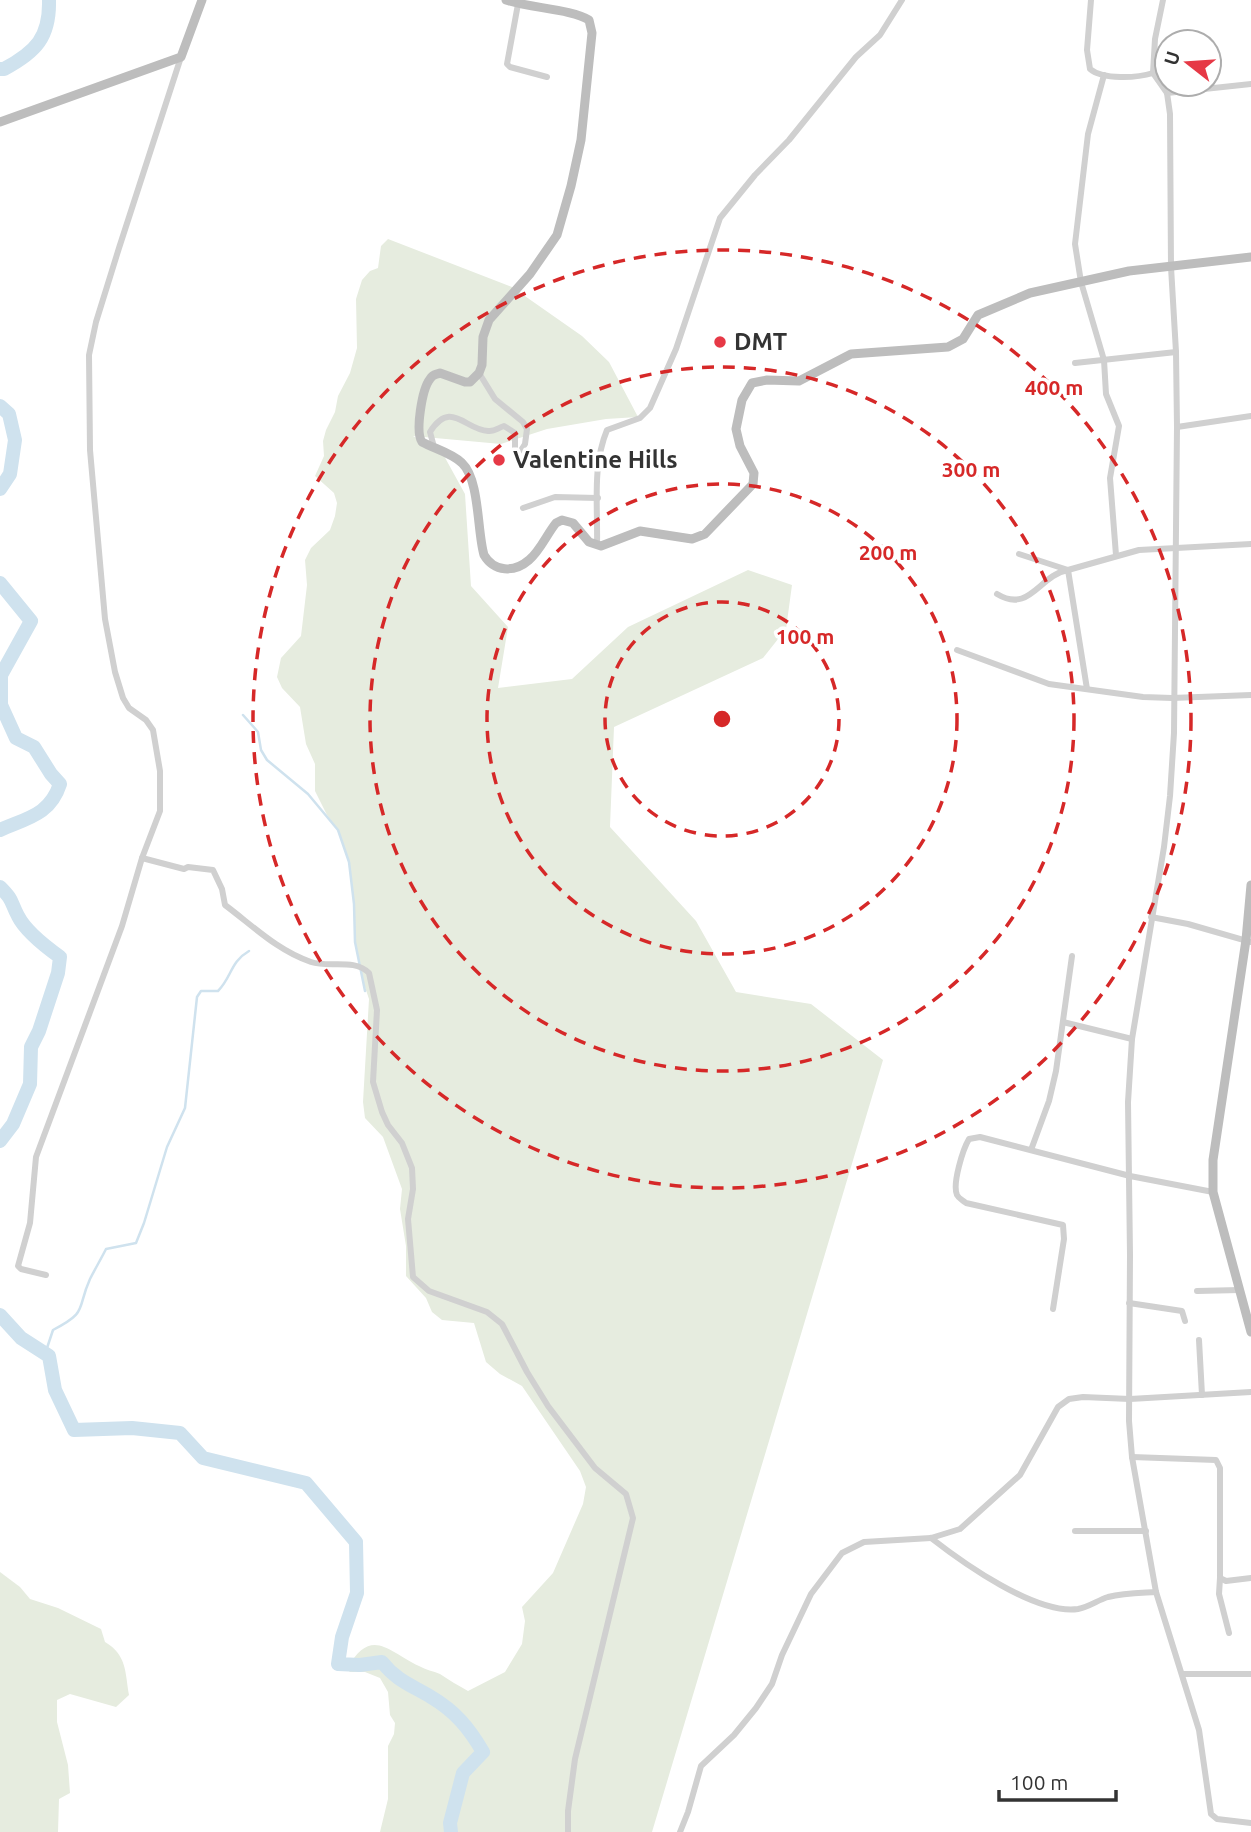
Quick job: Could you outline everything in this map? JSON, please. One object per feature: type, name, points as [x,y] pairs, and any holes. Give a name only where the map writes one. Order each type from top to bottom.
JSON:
[{"type":"street","points":[[46,1275],[18,1266],[30,1223],[36,1157],[122,926],[142,858],[160,811],[160,771],[153,730],[122,698],[105,619],[93,486],[89,355],[119,248],[202,0]]},
{"type":"street","points":[[435,448],[430,432],[435,425],[450,416],[456,416],[485,431],[504,426],[510,428],[515,433],[515,454],[518,455],[523,449],[527,433],[525,425],[495,399],[479,373],[483,337],[489,320],[530,274],[557,235],[581,140],[591,23],[581,16],[506,0]]},
{"type":"street","points":[[597,545],[598,457],[607,430],[640,418],[650,408],[676,349],[720,218],[755,175],[789,140],[856,57],[880,35],[901,0]]},
{"type":"street","points":[[1091,0],[1088,66],[1094,73],[1104,75],[1153,73]]},
{"type":"street","points":[[1157,28],[1163,0]]},
{"type":"street","points":[[518,4],[507,64],[547,77]]},
{"type":"street","points":[[0,122],[181,57]]},
{"type":"street","points":[[1104,75],[1092,115],[1075,244],[1081,282],[1104,360],[1106,394],[1119,426],[1110,478],[1116,555]]},
{"type":"street","points":[[1223,86],[1251,84]]},
{"type":"street","points":[[1168,98],[1177,427],[1172,698],[1174,733],[1164,847],[1132,1039],[1128,1101],[1129,1431],[1156,1592],[1203,1748],[1212,1814],[1217,1819],[1251,1823]]},
{"type":"street","points":[[479,373],[470,382],[440,373],[428,381],[418,434],[422,442],[457,458],[466,467],[470,475],[484,555],[492,565],[512,569],[528,561],[556,523],[562,520],[573,523],[589,542],[597,545],[607,544],[640,531],[699,538],[753,484],[754,473],[740,446],[736,429],[742,400],[752,383],[766,380],[799,381],[851,354],[948,347],[963,339],[973,321],[985,311],[1030,293],[1097,277],[1251,257]]},
{"type":"street","points":[[1075,363],[1176,352]]},
{"type":"street","points":[[1177,427],[1251,416]]},
{"type":"street","points":[[523,508],[555,497],[598,498]]},
{"type":"street","points":[[997,594],[1012,601],[1025,598],[1052,574],[1116,555],[1175,548],[1251,544]]},
{"type":"street","points":[[1019,554],[1068,570]]},
{"type":"street","points":[[1068,570],[1087,689]]},
{"type":"street","points":[[957,650],[1049,684],[1143,697],[1251,695]]},
{"type":"street","points":[[142,858],[184,869],[188,867],[213,870],[222,889],[225,905],[285,952],[314,963],[353,965],[369,973],[377,1010],[373,1082],[382,1112],[402,1143],[412,1168],[413,1189],[408,1219],[413,1276],[429,1291],[487,1312],[502,1324],[548,1406],[595,1468],[626,1494],[633,1518],[575,1759],[568,1832]]},
{"type":"street","points":[[1251,885],[1249,941],[1213,1160],[1213,1192],[1251,1332]]},
{"type":"street","points":[[1151,917],[1249,941]]},
{"type":"street","points":[[1031,1150],[1049,1101],[1056,1071],[1072,956]]},
{"type":"street","points":[[1063,1022],[1132,1039]]},
{"type":"street","points":[[1053,1309],[1064,1238],[1063,1225],[966,1203],[958,1197],[956,1191],[962,1155],[969,1139],[980,1138],[1130,1176],[1213,1192]]},
{"type":"street","points":[[1197,1291],[1240,1290]]},
{"type":"street","points":[[1129,1303],[1182,1311],[1185,1321]]},
{"type":"street","points":[[1199,1340],[1202,1395]]},
{"type":"street","points":[[680,1832],[701,1766],[734,1735],[762,1700],[779,1670],[782,1655],[802,1609],[842,1553],[864,1542],[931,1538],[960,1529],[1020,1475],[1062,1404],[1069,1399],[1130,1399],[1251,1392]]},
{"type":"street","points":[[1132,1457],[1216,1460],[1220,1468],[1219,1594],[1229,1633]]},
{"type":"street","points":[[1075,1531],[1146,1531]]},
{"type":"street","points":[[931,1538],[977,1572],[1021,1594],[1058,1608],[1080,1609],[1106,1597],[1156,1592]]},
{"type":"street","points":[[1220,1578],[1226,1581],[1251,1578]]},
{"type":"street","points":[[1182,1674],[1251,1674]]},
{"type":"shaded area","points":[[388,239],[512,287],[582,336],[609,362],[638,417],[606,419],[547,429],[501,444],[413,436],[443,454],[465,494],[471,586],[508,627],[498,688],[572,679],[628,627],[748,570],[792,585],[786,629],[763,658],[614,727],[610,827],[696,921],[736,992],[811,1004],[883,1060],[652,1832],[380,1832],[388,1799],[388,1746],[394,1734],[395,1723],[390,1715],[388,1692],[380,1678],[365,1672],[350,1672],[347,1669],[364,1648],[372,1645],[389,1649],[468,1691],[505,1672],[522,1644],[525,1621],[522,1607],[553,1573],[583,1504],[586,1487],[580,1471],[522,1386],[500,1374],[486,1362],[474,1323],[442,1320],[432,1312],[426,1298],[406,1276],[406,1246],[400,1209],[402,1189],[383,1137],[365,1118],[363,1102],[369,999],[355,942],[349,862],[338,830],[315,791],[315,764],[306,744],[300,707],[282,688],[277,677],[281,658],[301,636],[307,585],[305,560],[311,548],[330,530],[335,516],[337,503],[334,493],[315,476],[324,456],[323,441],[326,430],[335,412],[338,396],[350,373],[357,348],[356,299],[362,280],[370,271],[378,268],[381,246]]},
{"type":"shaded area","points":[[0,1572],[20,1587],[30,1599],[58,1608],[101,1629],[105,1642],[121,1658],[125,1672],[129,1695],[116,1707],[70,1694],[57,1700],[57,1722],[68,1765],[70,1793],[59,1799],[58,1832],[0,1832]]},
{"type":"waterway","points":[[0,69],[25,56],[39,42],[47,24],[49,0]]},
{"type":"waterway","points":[[0,406],[9,414],[15,440],[10,474],[0,489]]},
{"type":"waterway","points":[[0,583],[31,621],[1,675],[1,705],[16,738],[34,747],[60,784],[44,809],[0,830]]},
{"type":"waterway","points":[[243,715],[258,732],[261,750],[267,760],[308,794],[338,830],[349,862],[355,942],[365,991]]},
{"type":"waterway","points":[[0,887],[10,898],[26,928],[60,957],[58,973],[31,1047],[30,1084],[13,1124],[0,1141]]},
{"type":"waterway","points":[[45,1354],[53,1330],[72,1318],[80,1309],[90,1279],[106,1249],[136,1243],[167,1147],[185,1108],[197,997],[201,991],[218,991],[238,960],[249,951]]},
{"type":"waterway","points":[[0,1315],[21,1338],[49,1356],[55,1390],[74,1430],[132,1428],[180,1433],[203,1458],[306,1483],[356,1542],[357,1593],[342,1637],[338,1664],[382,1662],[399,1678],[440,1702],[454,1714],[483,1752],[463,1773],[450,1823],[451,1832]]},
{"type":"place","name":"DMT","points":[[720,342]]},
{"type":"place","name":"Valentine Hills","points":[[499,460]]}]
